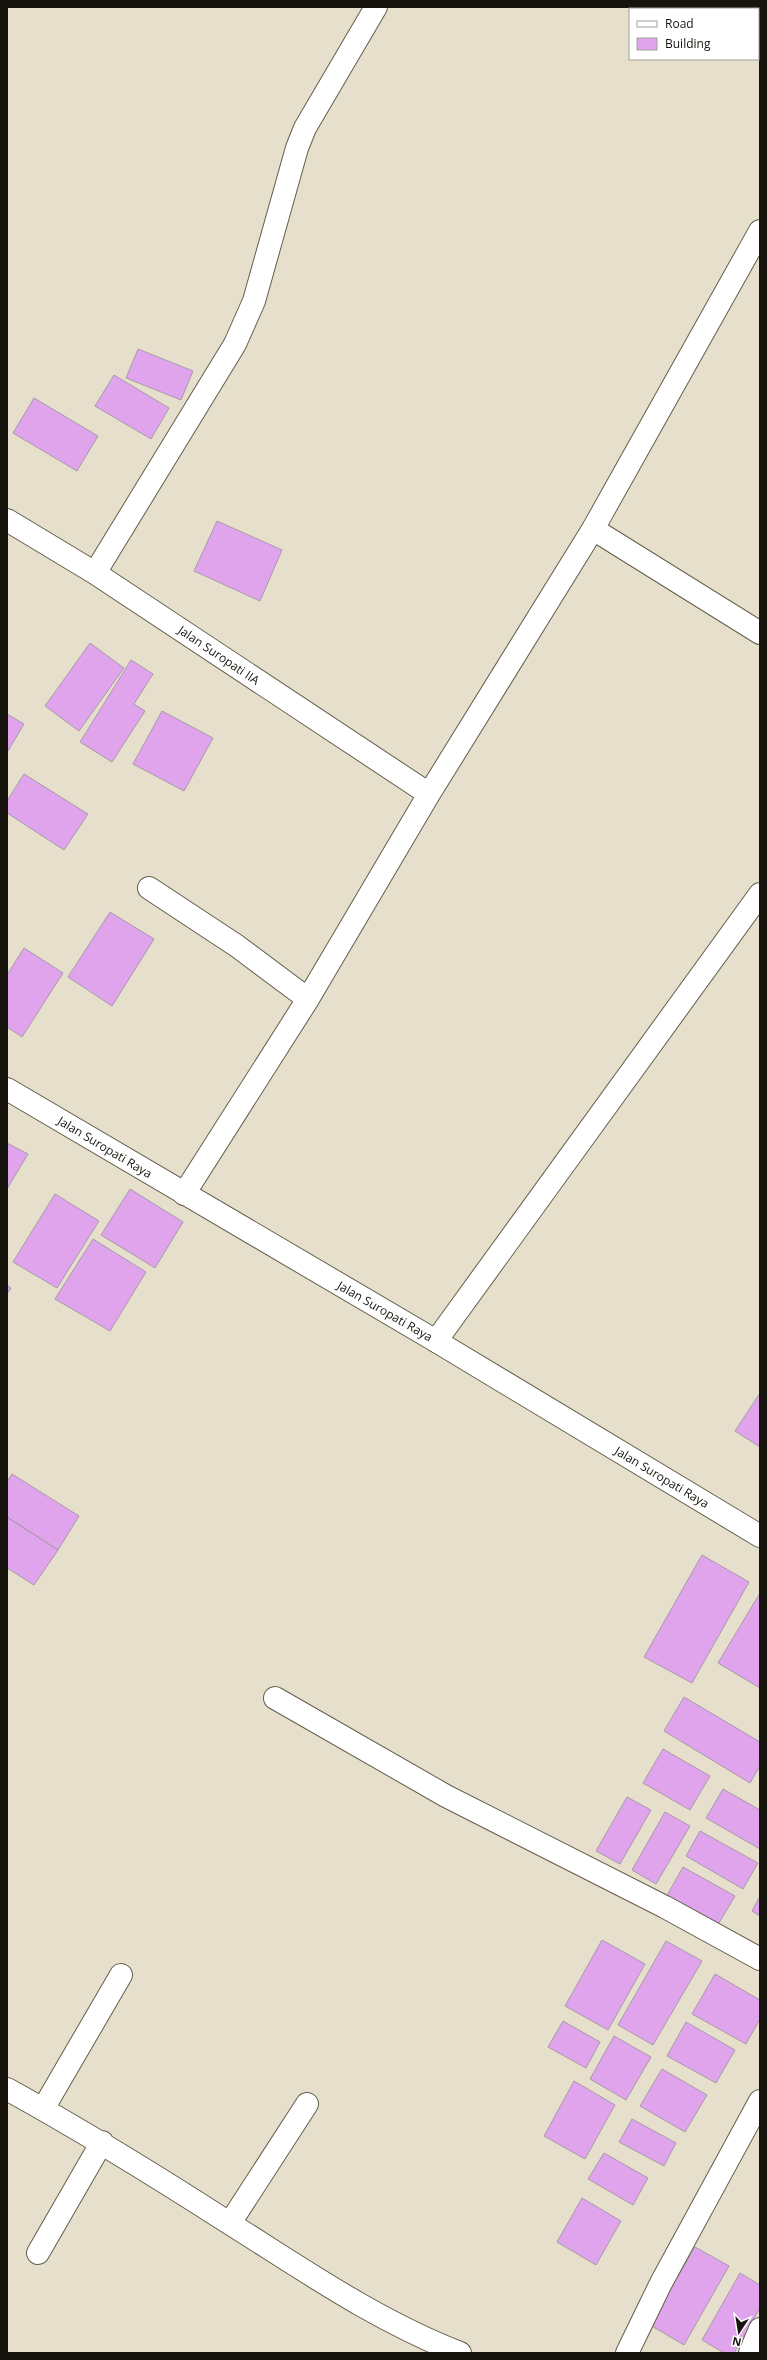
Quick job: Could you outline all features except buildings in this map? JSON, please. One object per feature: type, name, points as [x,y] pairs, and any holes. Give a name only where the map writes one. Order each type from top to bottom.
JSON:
[{"type":"street","points":[[95,573],[235,344],[254,301],[297,148],[306,128],[376,7]]},
{"type":"street","points":[[184,1194],[308,998],[429,794],[593,529],[760,231]]},
{"type":"street","name":"Jalan Suropati IIA","points":[[7,520],[95,573],[429,794]]},
{"type":"street","points":[[593,529],[760,632]]},
{"type":"street","points":[[149,888],[237,946],[308,998]]},
{"type":"street","points":[[436,1341],[760,894]]},
{"type":"street","name":"Jalan Suropati Raya","points":[[7,1089],[436,1341],[760,1536]]},
{"type":"street","points":[[275,1698],[446,1796],[665,1907],[760,1960]]},
{"type":"street","points":[[44,2109],[121,1975]]},
{"type":"street","points":[[7,2089],[102,2142],[230,2223],[416,2345],[460,2353]]},
{"type":"street","points":[[627,2353],[661,2283],[760,2101]]},
{"type":"street","points":[[230,2223],[307,2104]]},
{"type":"street","points":[[38,2253],[102,2142]]},
{"type":"street","points":[[750,2353],[760,2329]]}]
